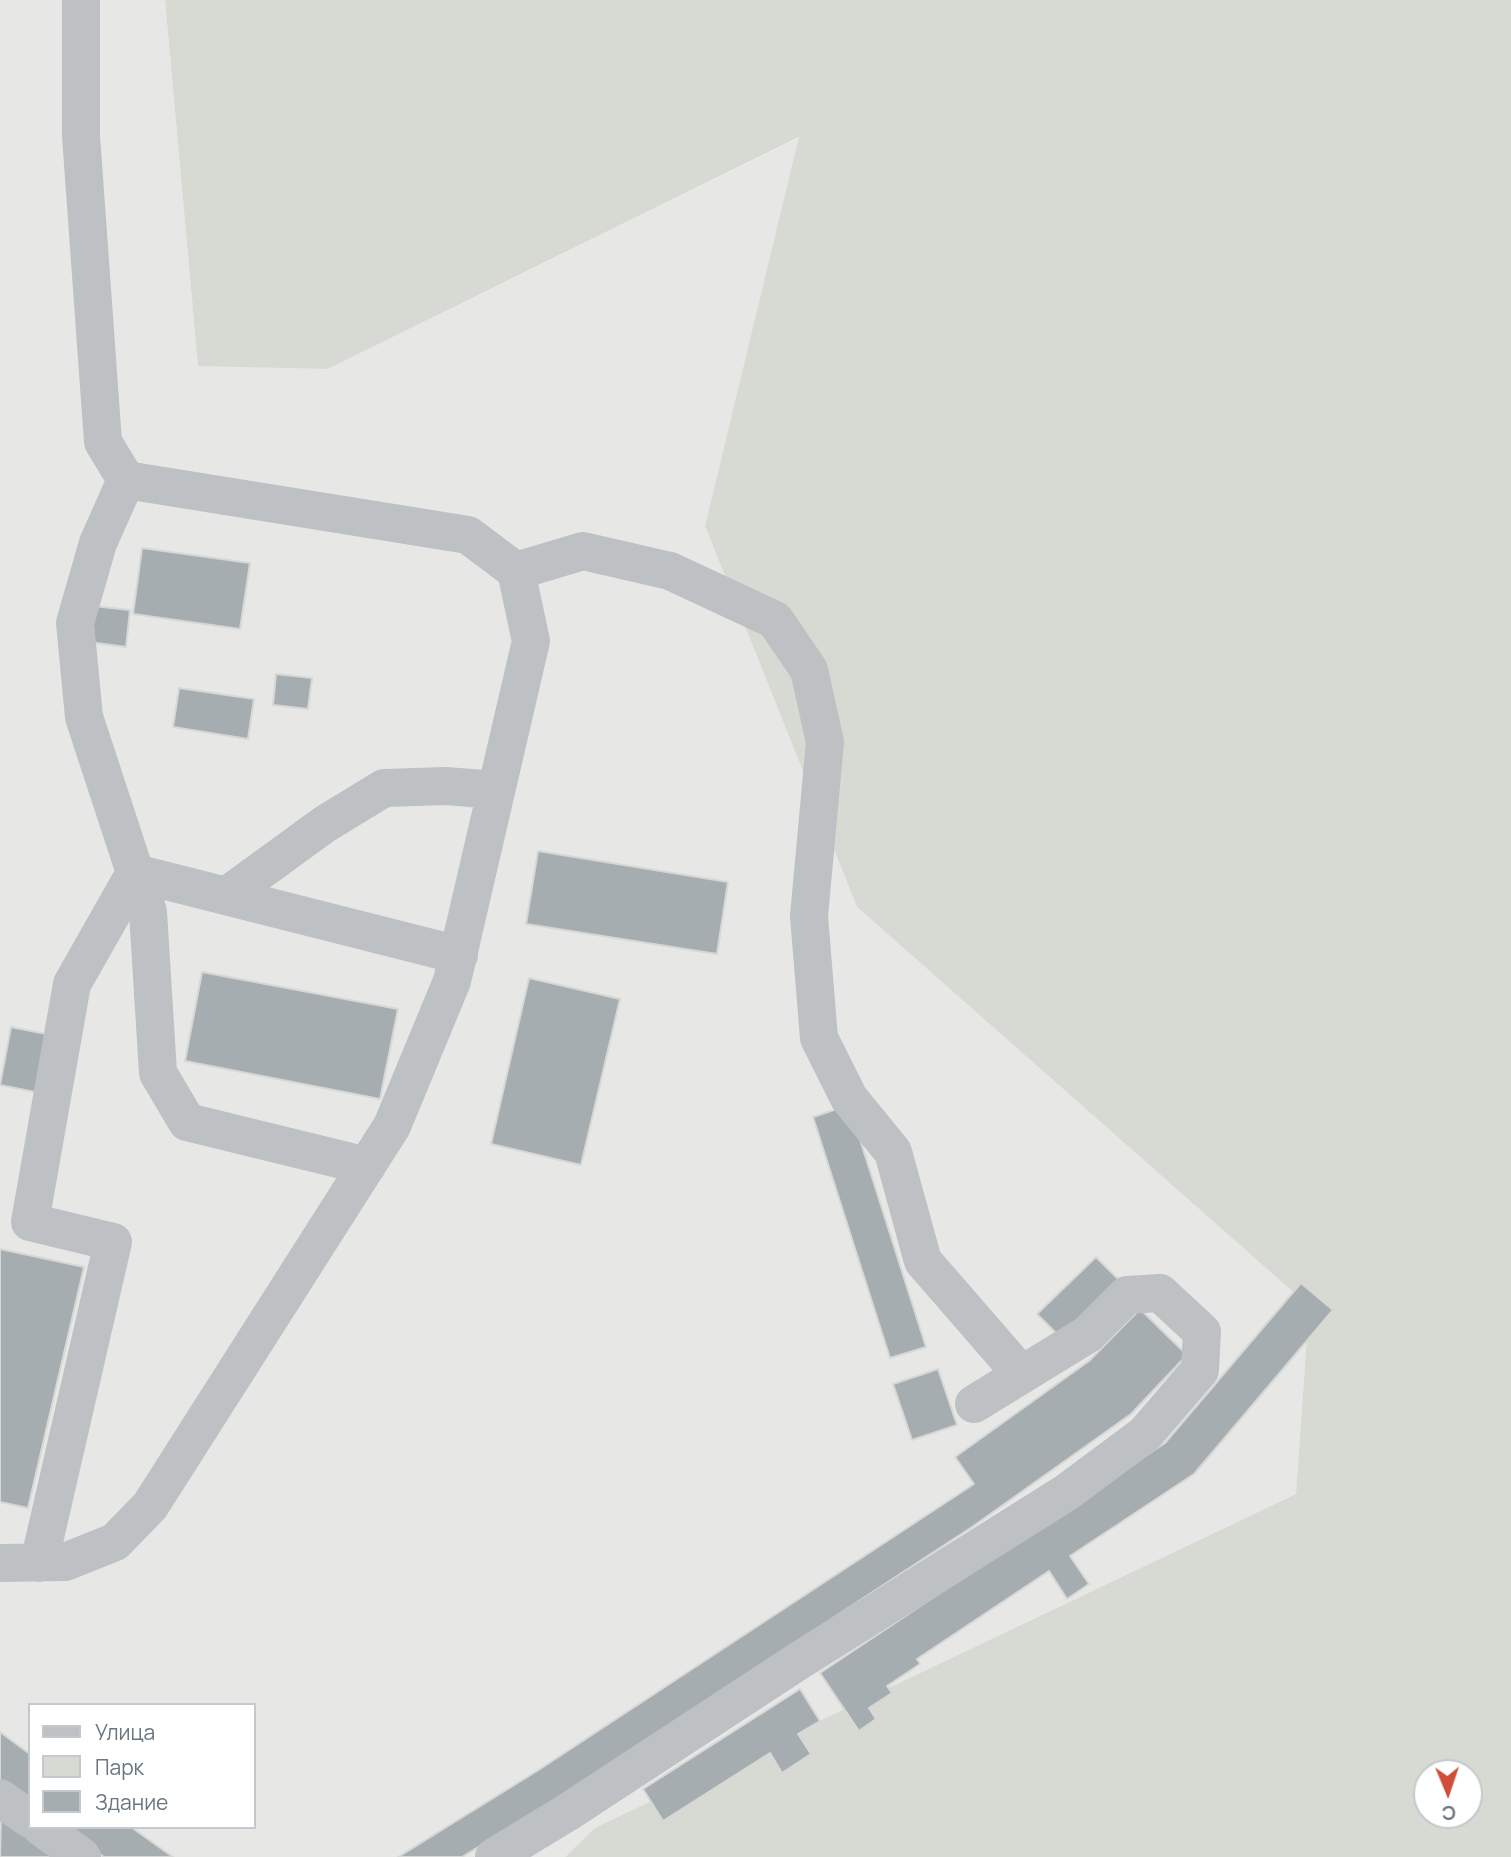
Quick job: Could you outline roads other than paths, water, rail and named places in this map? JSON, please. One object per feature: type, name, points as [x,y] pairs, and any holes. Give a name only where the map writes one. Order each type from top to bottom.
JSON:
[{"type":"lane","points":[[0,1563],[65,1562],[115,1542],[150,1506],[392,1126],[452,981],[531,641],[516,571],[468,535],[126,480],[103,442],[81,135],[81,0]]},
{"type":"lane","points":[[126,480],[98,543],[75,623],[84,717],[148,912],[158,1073],[187,1122],[367,1166]]},
{"type":"lane","points":[[516,571],[583,551],[670,570],[775,620],[809,670],[825,742],[809,915],[819,1038],[849,1098],[893,1152],[923,1261],[1022,1375]]},
{"type":"lane","points":[[226,896],[326,824],[384,788],[446,786],[496,790]]},
{"type":"lane","points":[[135,873],[458,955]]},
{"type":"lane","points":[[39,1563],[113,1242],[15,1218],[72,985],[135,873]]},
{"type":"lane","points":[[494,1857],[1067,1492],[1145,1434],[1200,1370],[1202,1332],[1160,1293],[1127,1295],[1088,1334],[974,1404]]},
{"type":"lane","points":[[0,1798],[28,1818]]},
{"type":"lane","points":[[550,1857],[568,1812]]},
{"type":"lane","points":[[44,1829],[82,1857]]}]
